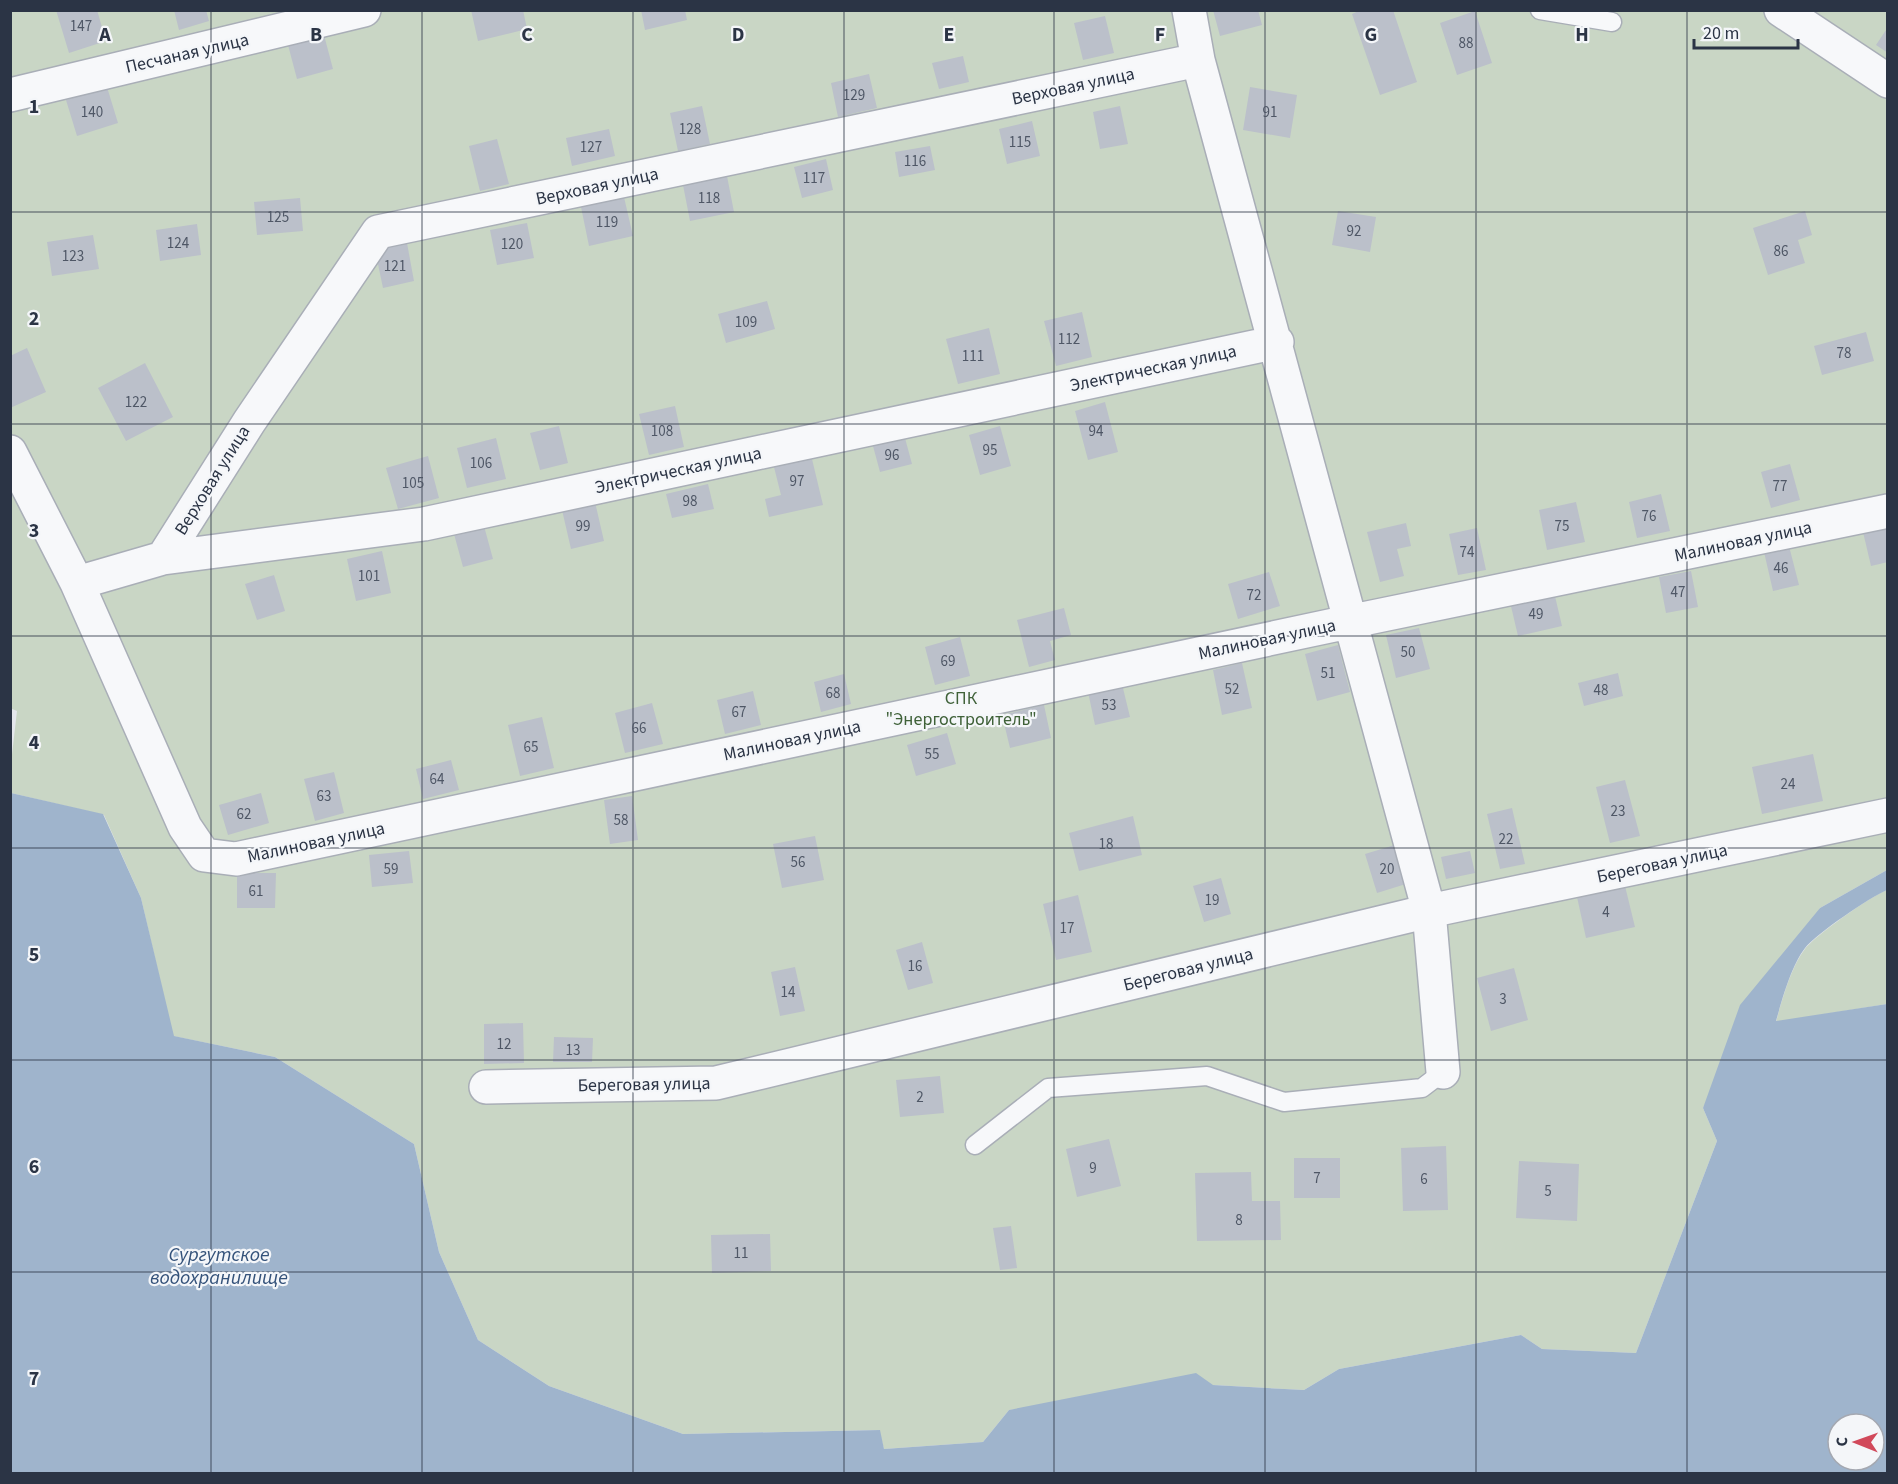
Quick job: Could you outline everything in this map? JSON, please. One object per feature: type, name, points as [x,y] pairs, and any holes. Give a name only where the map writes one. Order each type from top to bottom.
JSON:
[{"type":"street","name":"Песчаная улица","points":[[10,95],[364,10]]},
{"type":"street","points":[[1189,10],[1198,60],[1353,621],[1429,911],[1443,1072]]},
{"type":"street","points":[[1781,10],[1887,81]]},
{"type":"street","name":"Верховая улица","points":[[163,558],[249,422],[378,232],[1198,60]]},
{"type":"street","name":"Электрическая улица","points":[[77,584],[163,558],[424,524],[1277,342]]},
{"type":"street","name":"Малиновая улица","points":[[10,452],[77,584],[185,827],[204,855],[236,859],[1353,621],[1887,511]]},
{"type":"street","name":"Береговая улица","points":[[486,1088],[716,1083],[1429,911],[1887,815]]},
{"type":"lane","points":[[1540,10],[1612,22]]},
{"type":"lane","points":[[975,1144],[1048,1088],[1207,1076],[1284,1102],[1422,1088],[1443,1072]]},
{"type":"green space","name":"СПК \"Энергостроитель\"","points":[[11,11],[1887,11],[1887,870],[1820,908],[1703,1108],[1717,1141],[1636,1353],[1542,1349],[1521,1335],[1339,1369],[1304,1390],[1213,1385],[1009,1410],[983,1442],[884,1449],[879,1430],[683,1434],[549,1386],[478,1340],[439,1252],[414,1144],[275,1057],[173,1036],[141,898],[104,815],[11,793],[11,763],[17,711],[10,708]]},
{"type":"green space","points":[[1887,890],[1887,1004],[1776,1022],[1791,974],[1805,949],[1844,916]]},
{"type":"water","name":"Сургутское водохранилище","points":[[11,793],[103,814],[141,898],[174,1036],[275,1057],[414,1144],[439,1252],[478,1340],[549,1386],[683,1434],[880,1430],[884,1449],[983,1442],[1009,1410],[1196,1373],[1213,1385],[1304,1390],[1339,1369],[1521,1335],[1542,1349],[1636,1353],[1717,1141],[1703,1108],[1740,1005],[1820,908],[1887,870],[1887,890],[1844,916],[1805,948],[1791,973],[1776,1021],[1887,1004],[1887,1473],[11,1473]]},
{"type":"building","points":[[56,10],[97,10],[106,41],[69,53]]},
{"type":"building","points":[[174,10],[206,10],[209,21],[179,30]]},
{"type":"building","points":[[471,10],[523,10],[527,29],[478,41]]},
{"type":"building","points":[[641,10],[685,10],[687,20],[645,30]]},
{"type":"building","points":[[1213,10],[1258,10],[1262,25],[1220,36]]},
{"type":"building","points":[[1361,10],[1393,10],[1417,82],[1380,95],[1352,14]]},
{"type":"building","points":[[1475,11],[1492,63],[1457,75],[1440,23]]},
{"type":"building","points":[[1105,16],[1114,53],[1083,60],[1074,23]]},
{"type":"building","points":[[1888,27],[1888,53],[1876,45]]},
{"type":"building","points":[[324,35],[333,69],[297,79],[288,45]]},
{"type":"building","points":[[963,56],[969,82],[939,89],[932,63]]},
{"type":"building","points":[[869,74],[877,108],[838,117],[831,83]]},
{"type":"building","points":[[107,87],[118,123],[77,136],[66,100]]},
{"type":"building","points":[[1250,87],[1297,95],[1290,138],[1243,130]]},
{"type":"building","points":[[702,106],[710,144],[678,151],[670,113]]},
{"type":"building","points":[[1120,106],[1128,144],[1100,149],[1093,112]]},
{"type":"building","points":[[1032,121],[1040,156],[1007,164],[999,129]]},
{"type":"building","points":[[609,129],[615,156],[572,166],[566,138]]},
{"type":"building","points":[[497,139],[509,184],[480,191],[469,146]]},
{"type":"building","points":[[930,146],[935,170],[899,177],[895,152]]},
{"type":"building","points":[[826,159],[833,190],[802,198],[794,167]]},
{"type":"building","points":[[727,176],[734,212],[690,221],[683,185]]},
{"type":"building","points":[[624,197],[633,236],[589,246],[581,207]]},
{"type":"building","points":[[300,198],[303,231],[257,235],[254,202]]},
{"type":"building","points":[[1338,211],[1376,217],[1370,252],[1332,245]]},
{"type":"building","points":[[1805,211],[1812,235],[1798,240],[1805,263],[1768,275],[1753,228]]},
{"type":"building","points":[[527,223],[534,258],[497,265],[490,230]]},
{"type":"building","points":[[197,224],[201,255],[160,261],[156,230]]},
{"type":"building","points":[[93,235],[99,269],[52,276],[47,242]]},
{"type":"building","points":[[407,243],[414,281],[383,288],[375,250]]},
{"type":"building","points":[[767,301],[775,329],[726,343],[718,314]]},
{"type":"building","points":[[1082,312],[1092,357],[1056,366],[1044,321]]},
{"type":"building","points":[[989,328],[1000,374],[958,384],[946,339]]},
{"type":"building","points":[[1866,332],[1874,361],[1822,375],[1814,346]]},
{"type":"building","points":[[27,348],[46,392],[10,408],[10,356]]},
{"type":"building","points":[[145,363],[173,417],[126,441],[98,388]]},
{"type":"building","points":[[1105,402],[1118,452],[1088,460],[1075,411]]},
{"type":"building","points":[[675,406],[684,447],[649,455],[639,414]]},
{"type":"building","points":[[559,426],[568,463],[540,470],[530,433]]},
{"type":"building","points":[[1000,426],[1011,466],[980,475],[969,435]]},
{"type":"building","points":[[496,438],[506,479],[467,488],[457,448]]},
{"type":"building","points":[[905,438],[912,464],[880,472],[873,446]]},
{"type":"building","points":[[428,456],[439,498],[398,509],[386,468]]},
{"type":"building","points":[[812,459],[823,505],[769,517],[765,499],[781,495],[774,467]]},
{"type":"building","points":[[1790,464],[1800,500],[1771,508],[1761,472]]},
{"type":"building","points":[[708,484],[714,509],[672,518],[666,494]]},
{"type":"building","points":[[1661,494],[1670,531],[1637,538],[1629,502]]},
{"type":"building","points":[[595,502],[604,541],[571,549],[562,510]]},
{"type":"building","points":[[1576,502],[1585,542],[1547,550],[1539,510]]},
{"type":"building","points":[[1406,523],[1411,546],[1397,549],[1404,576],[1380,582],[1367,532]]},
{"type":"building","points":[[484,526],[493,559],[463,567],[454,534]]},
{"type":"building","points":[[1887,526],[1888,562],[1871,566],[1863,532]]},
{"type":"building","points":[[1477,528],[1486,570],[1458,575],[1449,534]]},
{"type":"building","points":[[1789,546],[1799,585],[1773,591],[1764,552]]},
{"type":"building","points":[[382,551],[391,593],[356,601],[347,559]]},
{"type":"building","points":[[1691,571],[1698,607],[1666,613],[1659,577]]},
{"type":"building","points":[[1269,572],[1280,606],[1238,619],[1228,584]]},
{"type":"building","points":[[274,575],[285,611],[257,620],[245,584]]},
{"type":"building","points":[[1554,592],[1562,626],[1518,636],[1510,602]]},
{"type":"building","points":[[1064,608],[1071,635],[1050,641],[1055,660],[1029,667],[1017,620]]},
{"type":"building","points":[[1419,628],[1430,669],[1396,678],[1386,635]]},
{"type":"building","points":[[960,637],[970,676],[935,685],[925,647]]},
{"type":"building","points":[[1338,645],[1350,692],[1317,701],[1305,654]]},
{"type":"building","points":[[1242,663],[1252,708],[1222,715],[1213,670]]},
{"type":"building","points":[[1618,673],[1623,696],[1584,706],[1578,683]]},
{"type":"building","points":[[844,674],[851,704],[821,712],[814,682]]},
{"type":"building","points":[[1122,684],[1130,717],[1095,725],[1088,692]]},
{"type":"building","points":[[753,691],[761,725],[725,734],[717,700]]},
{"type":"building","points":[[652,703],[663,744],[625,753],[615,713]]},
{"type":"building","points":[[1044,705],[1051,738],[1010,748],[1002,715]]},
{"type":"building","points":[[542,717],[554,768],[520,776],[508,725]]},
{"type":"building","points":[[947,733],[956,764],[916,776],[907,745]]},
{"type":"building","points":[[1813,754],[1823,801],[1762,814],[1752,767]]},
{"type":"building","points":[[451,760],[459,790],[423,799],[416,769]]},
{"type":"building","points":[[334,772],[344,813],[315,821],[304,779]]},
{"type":"building","points":[[1625,780],[1640,836],[1610,843],[1596,787]]},
{"type":"building","points":[[261,793],[269,823],[228,835],[219,805]]},
{"type":"building","points":[[632,796],[638,840],[610,844],[604,800]]},
{"type":"building","points":[[1512,808],[1525,864],[1500,869],[1487,814]]},
{"type":"building","points":[[1133,816],[1142,855],[1079,871],[1069,833]]},
{"type":"building","points":[[815,836],[824,880],[782,888],[773,844]]},
{"type":"building","points":[[1398,844],[1409,883],[1377,893],[1365,854]]},
{"type":"building","points":[[409,851],[413,883],[372,887],[369,855]]},
{"type":"building","points":[[1470,851],[1475,873],[1446,879],[1441,857]]},
{"type":"building","points":[[237,873],[276,873],[275,908],[237,908]]},
{"type":"building","points":[[1221,878],[1231,914],[1204,922],[1193,886]]},
{"type":"building","points":[[1625,886],[1635,927],[1586,938],[1577,897]]},
{"type":"building","points":[[1078,895],[1092,952],[1056,960],[1043,904]]},
{"type":"building","points":[[922,942],[933,983],[908,990],[896,950]]},
{"type":"building","points":[[795,967],[805,1011],[780,1016],[771,972]]},
{"type":"building","points":[[1514,968],[1528,1020],[1491,1031],[1477,978]]},
{"type":"building","points":[[523,1023],[524,1063],[484,1064],[484,1024]]},
{"type":"building","points":[[554,1037],[593,1038],[592,1062],[553,1062]]},
{"type":"building","points":[[940,1076],[944,1113],[900,1117],[896,1080]]},
{"type":"building","points":[[1109,1139],[1121,1186],[1077,1197],[1066,1149]]},
{"type":"building","points":[[1446,1146],[1448,1210],[1403,1211],[1401,1148]]},
{"type":"building","points":[[1294,1158],[1340,1158],[1340,1198],[1294,1198]]},
{"type":"building","points":[[1519,1161],[1579,1164],[1577,1221],[1516,1218]]},
{"type":"building","points":[[1251,1172],[1252,1201],[1280,1201],[1281,1240],[1197,1241],[1195,1173]]},
{"type":"building","points":[[1011,1226],[1017,1268],[1000,1270],[993,1228]]},
{"type":"building","points":[[770,1234],[771,1271],[712,1273],[711,1235]]}]
